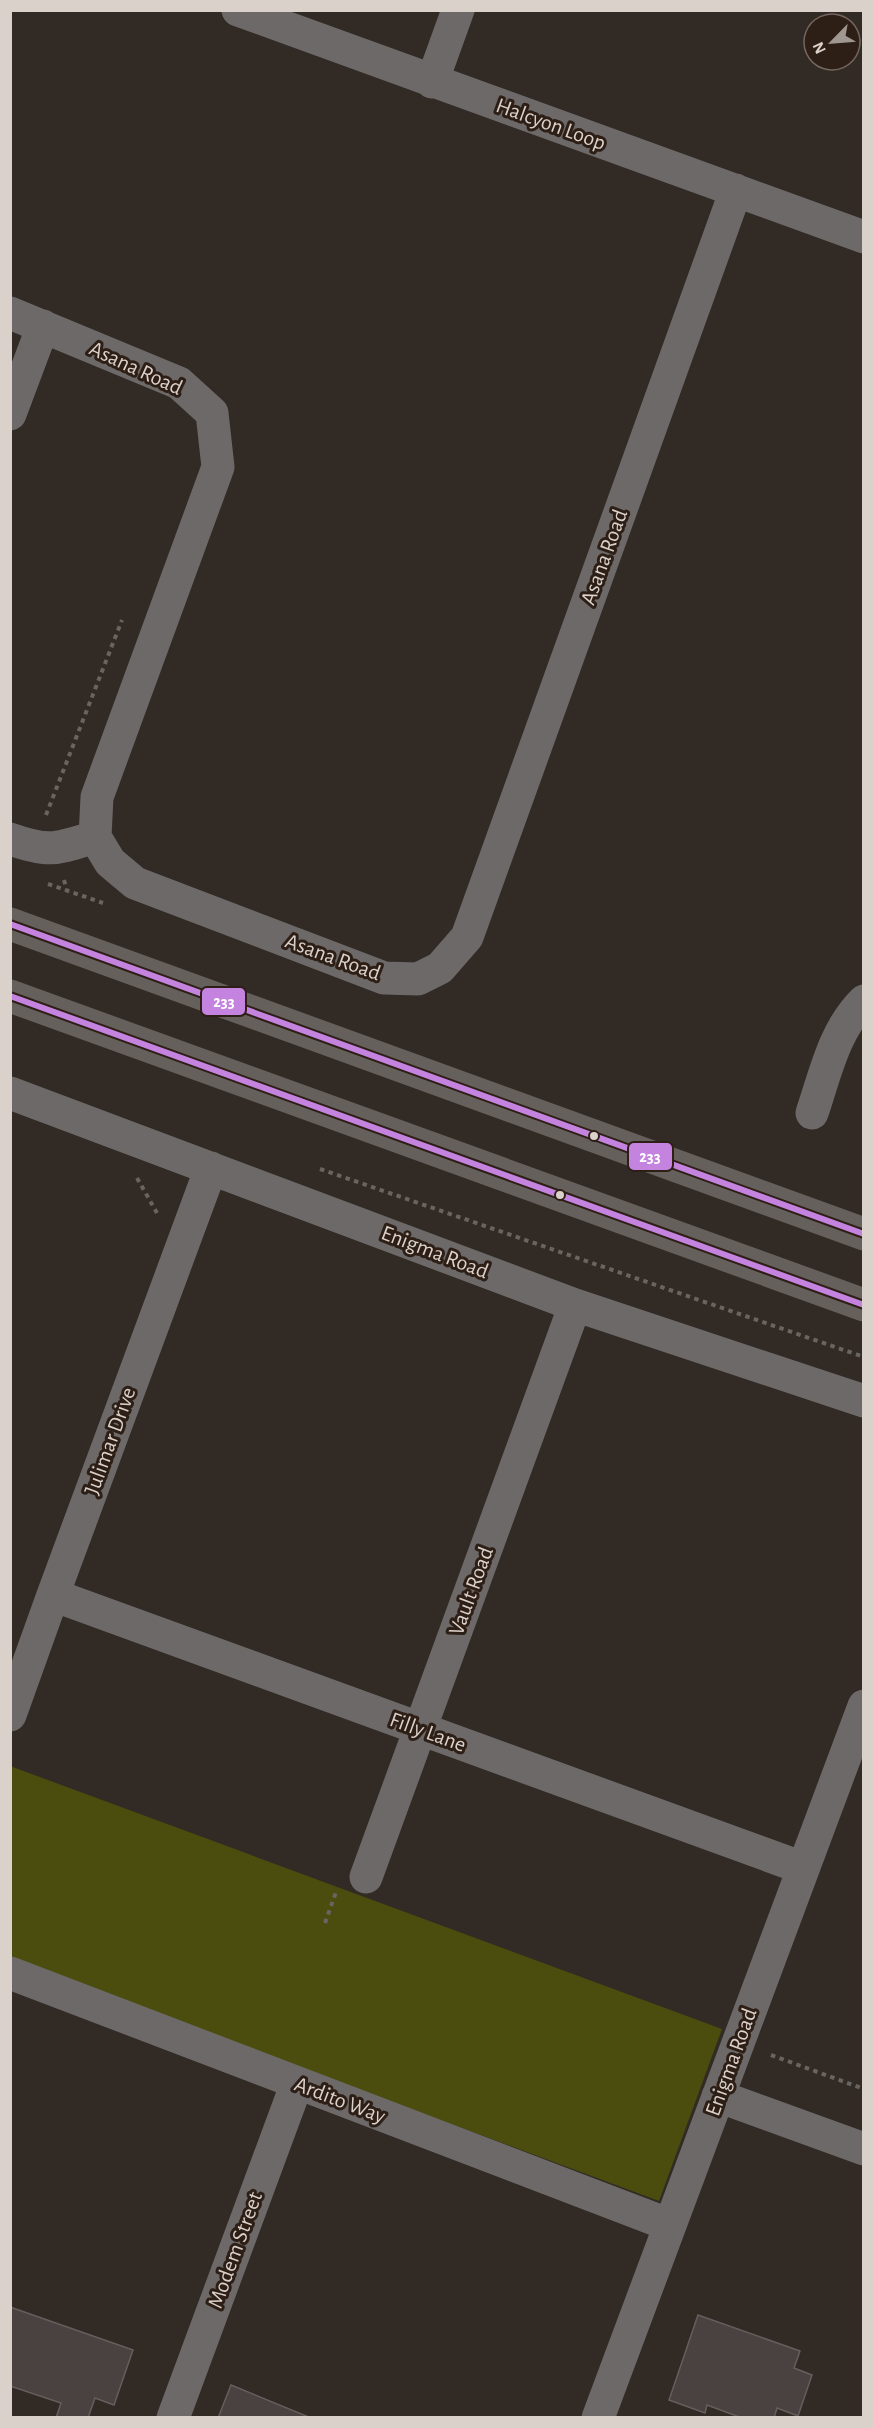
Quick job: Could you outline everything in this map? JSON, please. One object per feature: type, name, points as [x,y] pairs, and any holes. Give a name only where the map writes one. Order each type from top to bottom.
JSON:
[{"type":"main road","points":[[10,924],[864,1234]]},
{"type":"main road","points":[[10,996],[864,1305]]},
{"type":"street","name":"Halcyon Loop","points":[[238,10],[864,237]]},
{"type":"street","points":[[432,81],[458,10]]},
{"type":"street","name":"Asana Road","points":[[10,313],[179,383],[212,413],[218,467],[97,797],[94,837],[110,862],[135,883],[384,978],[418,979],[440,968],[467,938],[736,190]]},
{"type":"street","points":[[10,414],[43,326]]},
{"type":"street","points":[[10,839],[33,847],[56,849],[94,837]]},
{"type":"street","points":[[812,1113],[842,1029],[852,1012],[864,1001]]},
{"type":"street","name":"Enigma Road","points":[[10,1093],[574,1305],[864,1401]]},
{"type":"street","name":"Julimar Drive","points":[[10,1716],[52,1595],[211,1168]]},
{"type":"street","name":"Vault Road","points":[[366,1877],[574,1305]]},
{"type":"street","name":"Filly Lane","points":[[52,1595],[803,1868]]},
{"type":"street","name":"Enigma Road","points":[[598,2418],[864,1706]]},
{"type":"street","name":"Ardito Way","points":[[10,1973],[670,2226]]},
{"type":"street","name":"Modem Street","points":[[173,2418],[297,2083]]},
{"type":"street","points":[[718,2096],[864,2149]]},
{"type":"path","points":[[67,891],[46,815],[123,618]]},
{"type":"path","points":[[315,1167],[864,1357]]},
{"type":"path","points":[[136,1177],[159,1216]]},
{"type":"path","points":[[771,2055],[864,2089]]},
{"type":"shaded area","points":[[10,1766],[722,2029],[659,2201],[11,1961]]},
{"type":"building","points":[[10,2307],[133,2350],[114,2405],[95,2398],[88,2418],[56,2418],[61,2403],[10,2386]]},
{"type":"building","points":[[698,2315],[800,2351],[794,2368],[812,2375],[798,2416],[777,2408],[774,2418],[742,2418],[707,2405],[705,2413],[669,2400]]},
{"type":"building","points":[[231,2385],[311,2418],[218,2418]]},
{"type":"transit line","name":"233","points":[[10,924],[864,1234]]},
{"type":"transit line","name":"233","points":[[10,996],[864,1305]]}]
